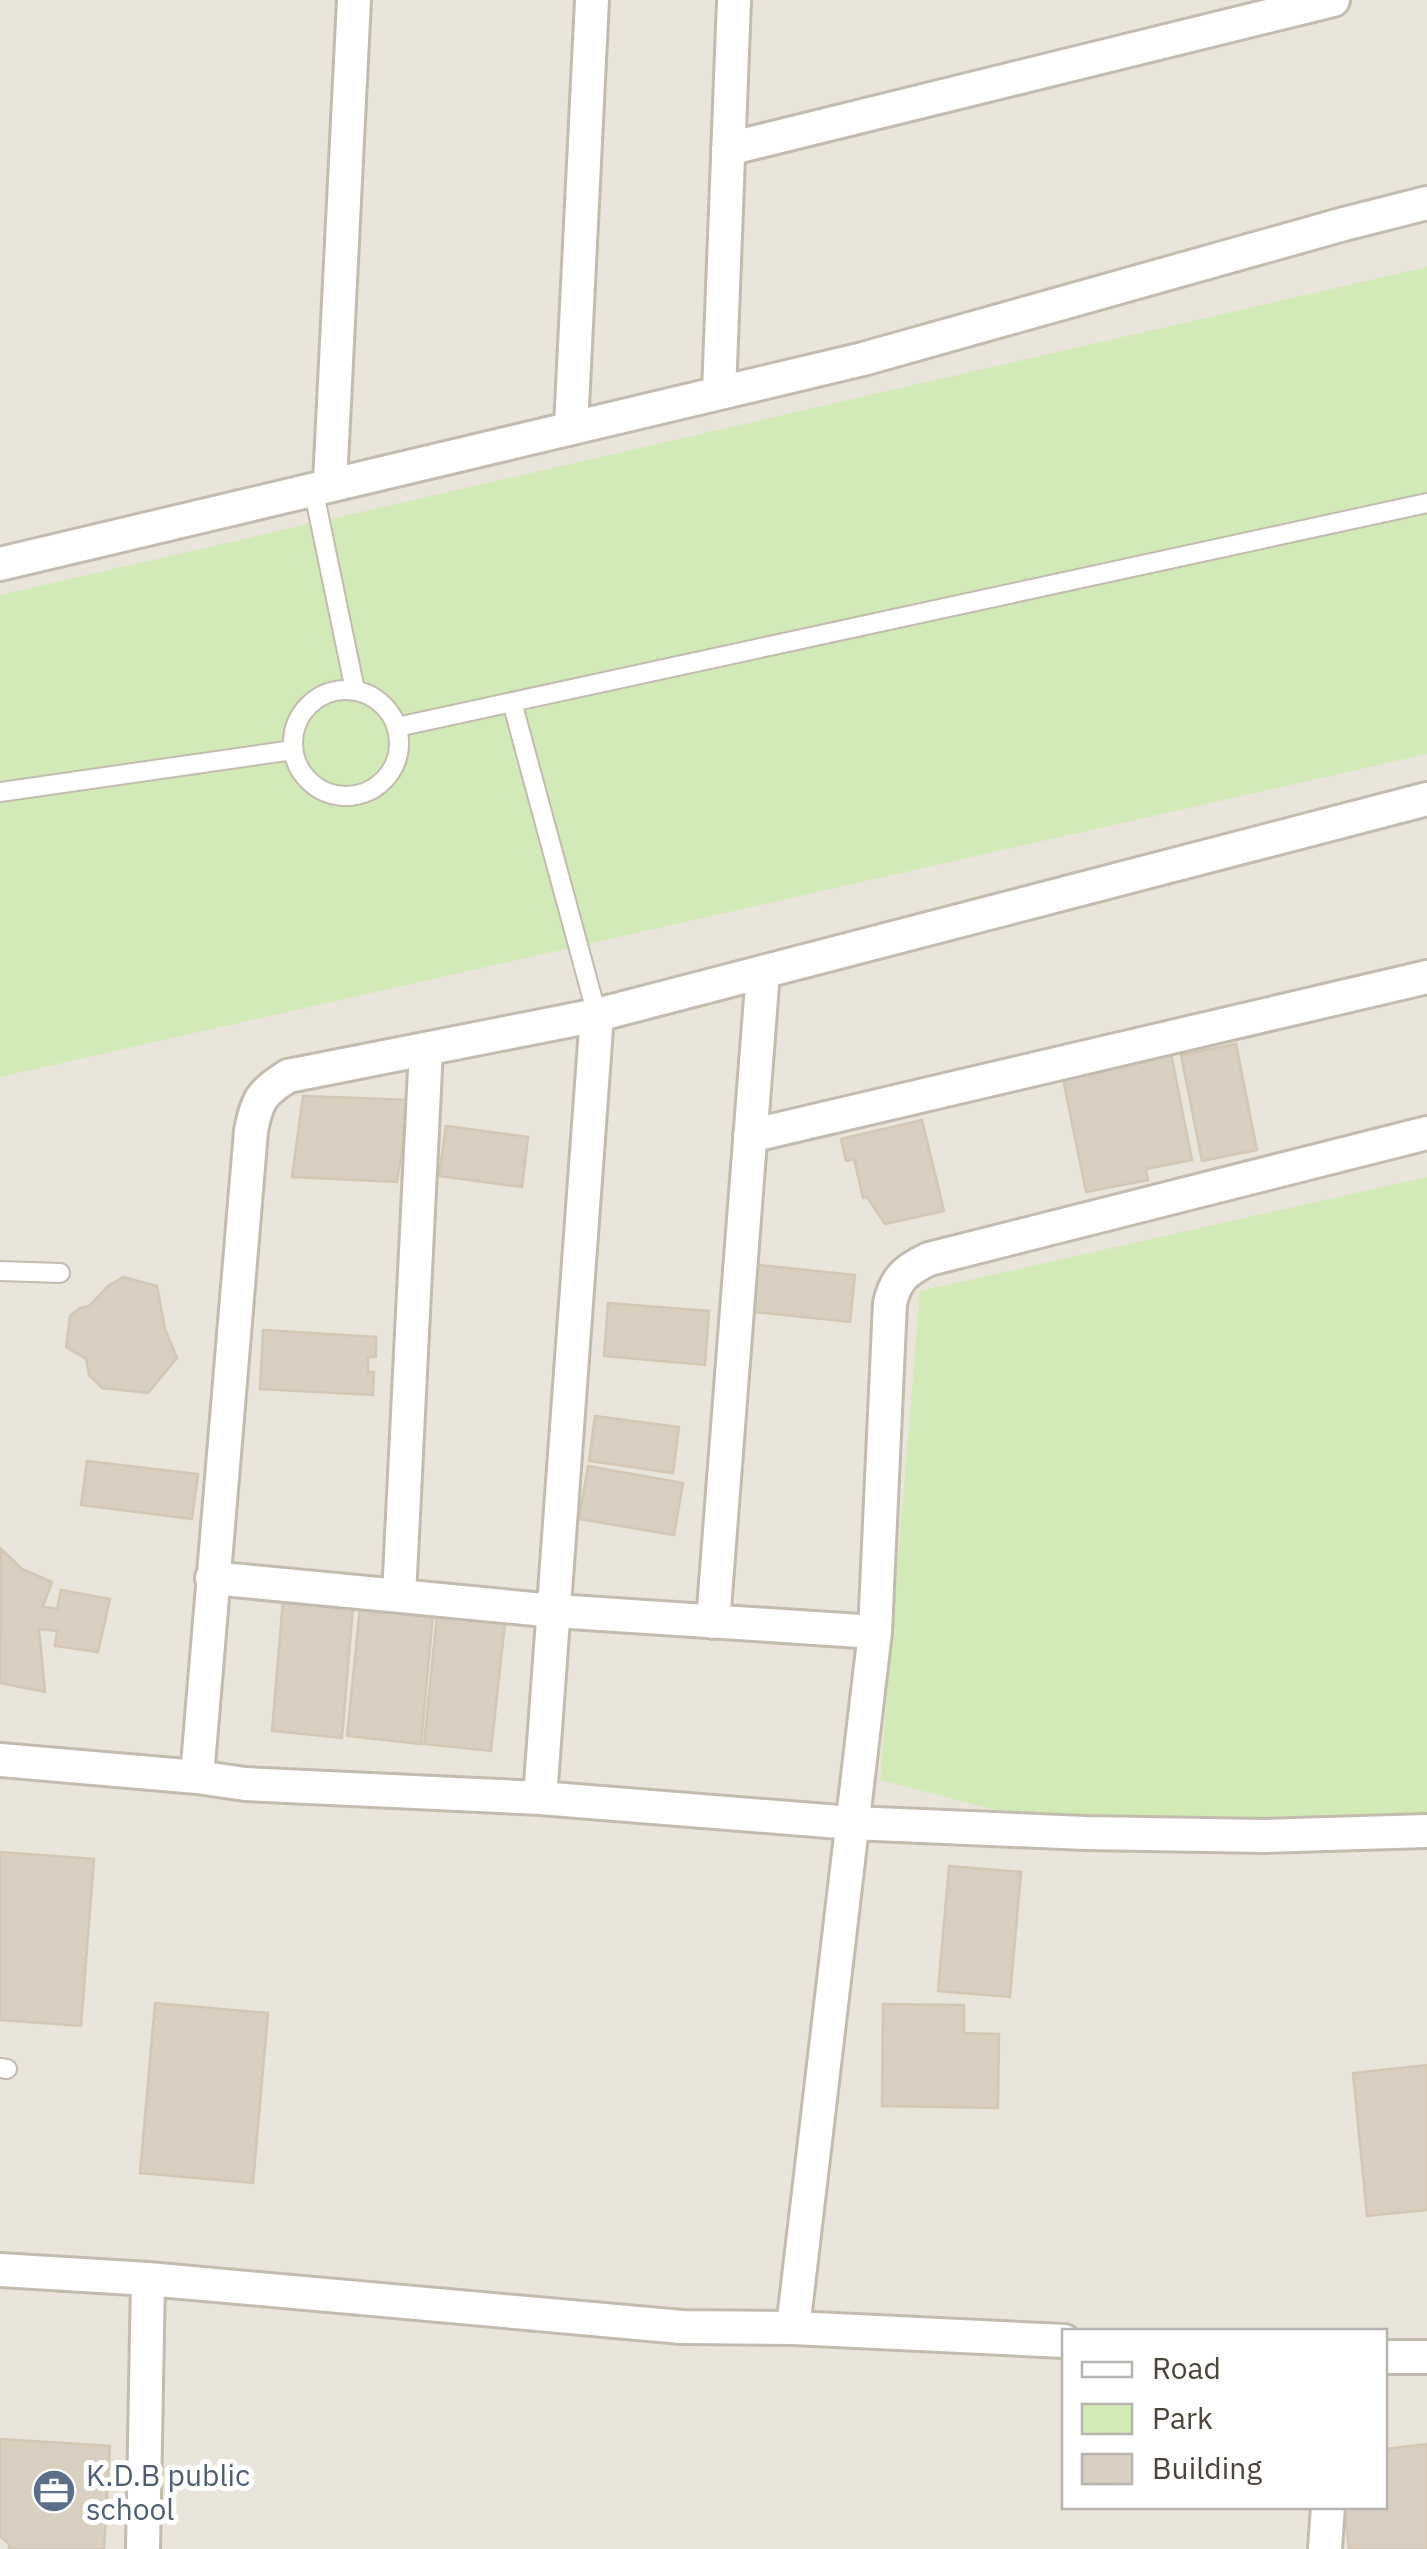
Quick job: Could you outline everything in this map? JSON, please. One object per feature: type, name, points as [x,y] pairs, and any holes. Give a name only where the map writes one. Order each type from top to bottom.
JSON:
[{"type":"street","points":[[321,486],[354,0]]},
{"type":"street","points":[[571,427],[592,0]]},
{"type":"street","points":[[719,393],[734,0]]},
{"type":"street","points":[[728,149],[1333,0]]},
{"type":"street","points":[[0,564],[862,359],[1427,204]]},
{"type":"street","points":[[197,1777],[251,1131],[256,1107],[266,1090],[288,1076],[597,1015],[1427,799]]},
{"type":"street","points":[[712,1622],[762,972]]},
{"type":"street","points":[[750,1136],[1427,977]]},
{"type":"street","points":[[540,1798],[597,1015]]},
{"type":"street","points":[[399,1596],[426,1049]]},
{"type":"street","points":[[793,2328],[874,1632],[890,1303],[895,1283],[909,1269],[948,1254],[1427,1134]]},
{"type":"street","points":[[212,1578],[555,1611],[874,1632]]},
{"type":"street","points":[[0,1760],[245,1784],[540,1798],[852,1823],[1265,1836],[1427,1832]]},
{"type":"street","points":[[0,2270],[148,2279],[682,2327],[793,2328],[1062,2341]]},
{"type":"street","points":[[144,2549],[148,2279]]},
{"type":"street","points":[[1387,2357],[1427,2357]]},
{"type":"street","points":[[1325,2549],[1328,2509]]},
{"type":"lane","points":[[321,486],[354,690]]},
{"type":"lane","points":[[397,727],[1427,503]]},
{"type":"lane","points":[[336,690],[354,690],[384,705],[397,727],[400,750],[386,780],[355,796],[337,796],[319,789],[305,777],[294,750],[296,725],[319,697],[336,690]]},
{"type":"lane","points":[[512,702],[597,1015]]},
{"type":"lane","points":[[0,792],[294,750]]},
{"type":"lane","points":[[0,1271],[60,1273]]},
{"type":"shaded area","points":[[0,0],[1427,0],[1427,2549],[0,2549]]},
{"type":"green space","points":[[1427,267],[1427,754],[0,1077],[0,595]]},
{"type":"green space","points":[[1427,1177],[1427,1831],[1018,1816],[880,1780],[920,1291]]},
{"type":"building","points":[[1236,1044],[1257,1150],[1202,1161],[1181,1055]]},
{"type":"building","points":[[1171,1053],[1192,1160],[1146,1169],[1148,1180],[1086,1192],[1062,1074]]},
{"type":"building","points":[[303,1096],[410,1100],[397,1182],[292,1177]]},
{"type":"building","points":[[922,1120],[944,1211],[885,1224],[867,1197],[863,1198],[854,1159],[846,1161],[841,1139]]},
{"type":"building","points":[[446,1126],[528,1137],[522,1187],[439,1176]]},
{"type":"building","points":[[750,1264],[855,1275],[850,1322],[745,1311]]},
{"type":"building","points":[[123,1277],[157,1286],[165,1329],[177,1358],[148,1393],[102,1388],[89,1375],[86,1359],[66,1347],[70,1316],[89,1306]]},
{"type":"building","points":[[608,1303],[709,1311],[705,1365],[604,1356]]},
{"type":"building","points":[[263,1330],[376,1337],[376,1357],[368,1357],[368,1372],[374,1372],[373,1395],[260,1389]]},
{"type":"building","points":[[595,1416],[679,1427],[673,1473],[589,1461]]},
{"type":"building","points":[[87,1461],[198,1474],[192,1519],[81,1505]]},
{"type":"building","points":[[588,1466],[683,1483],[674,1535],[579,1519]]},
{"type":"building","points":[[1,1549],[22,1569],[52,1582],[43,1606],[57,1609],[61,1590],[110,1599],[98,1652],[55,1646],[57,1631],[39,1629],[45,1692],[0,1683]]},
{"type":"building","points":[[283,1601],[353,1607],[342,1738],[272,1731]]},
{"type":"building","points":[[360,1608],[433,1615],[421,1744],[347,1736]]},
{"type":"building","points":[[437,1616],[505,1623],[491,1751],[424,1744]]},
{"type":"building","points":[[0,1852],[94,1859],[81,2026],[0,2020]]},
{"type":"building","points":[[949,1866],[1021,1872],[1010,1997],[938,1991]]},
{"type":"building","points":[[155,2003],[268,2013],[253,2183],[140,2173]]},
{"type":"building","points":[[883,2004],[964,2005],[964,2033],[999,2034],[998,2108],[882,2106]]},
{"type":"building","points":[[1427,2065],[1427,2210],[1367,2216],[1353,2073]]},
{"type":"building","name":"K.D.B public school","points":[[0,2439],[110,2446],[104,2549],[9,2549],[0,2536]]},
{"type":"building","points":[[1427,2444],[1427,2549],[1349,2549],[1344,2509],[1387,2509],[1387,2449]]},
{"type":"place","name":"K.D.B public school","points":[[54,2491]]}]
